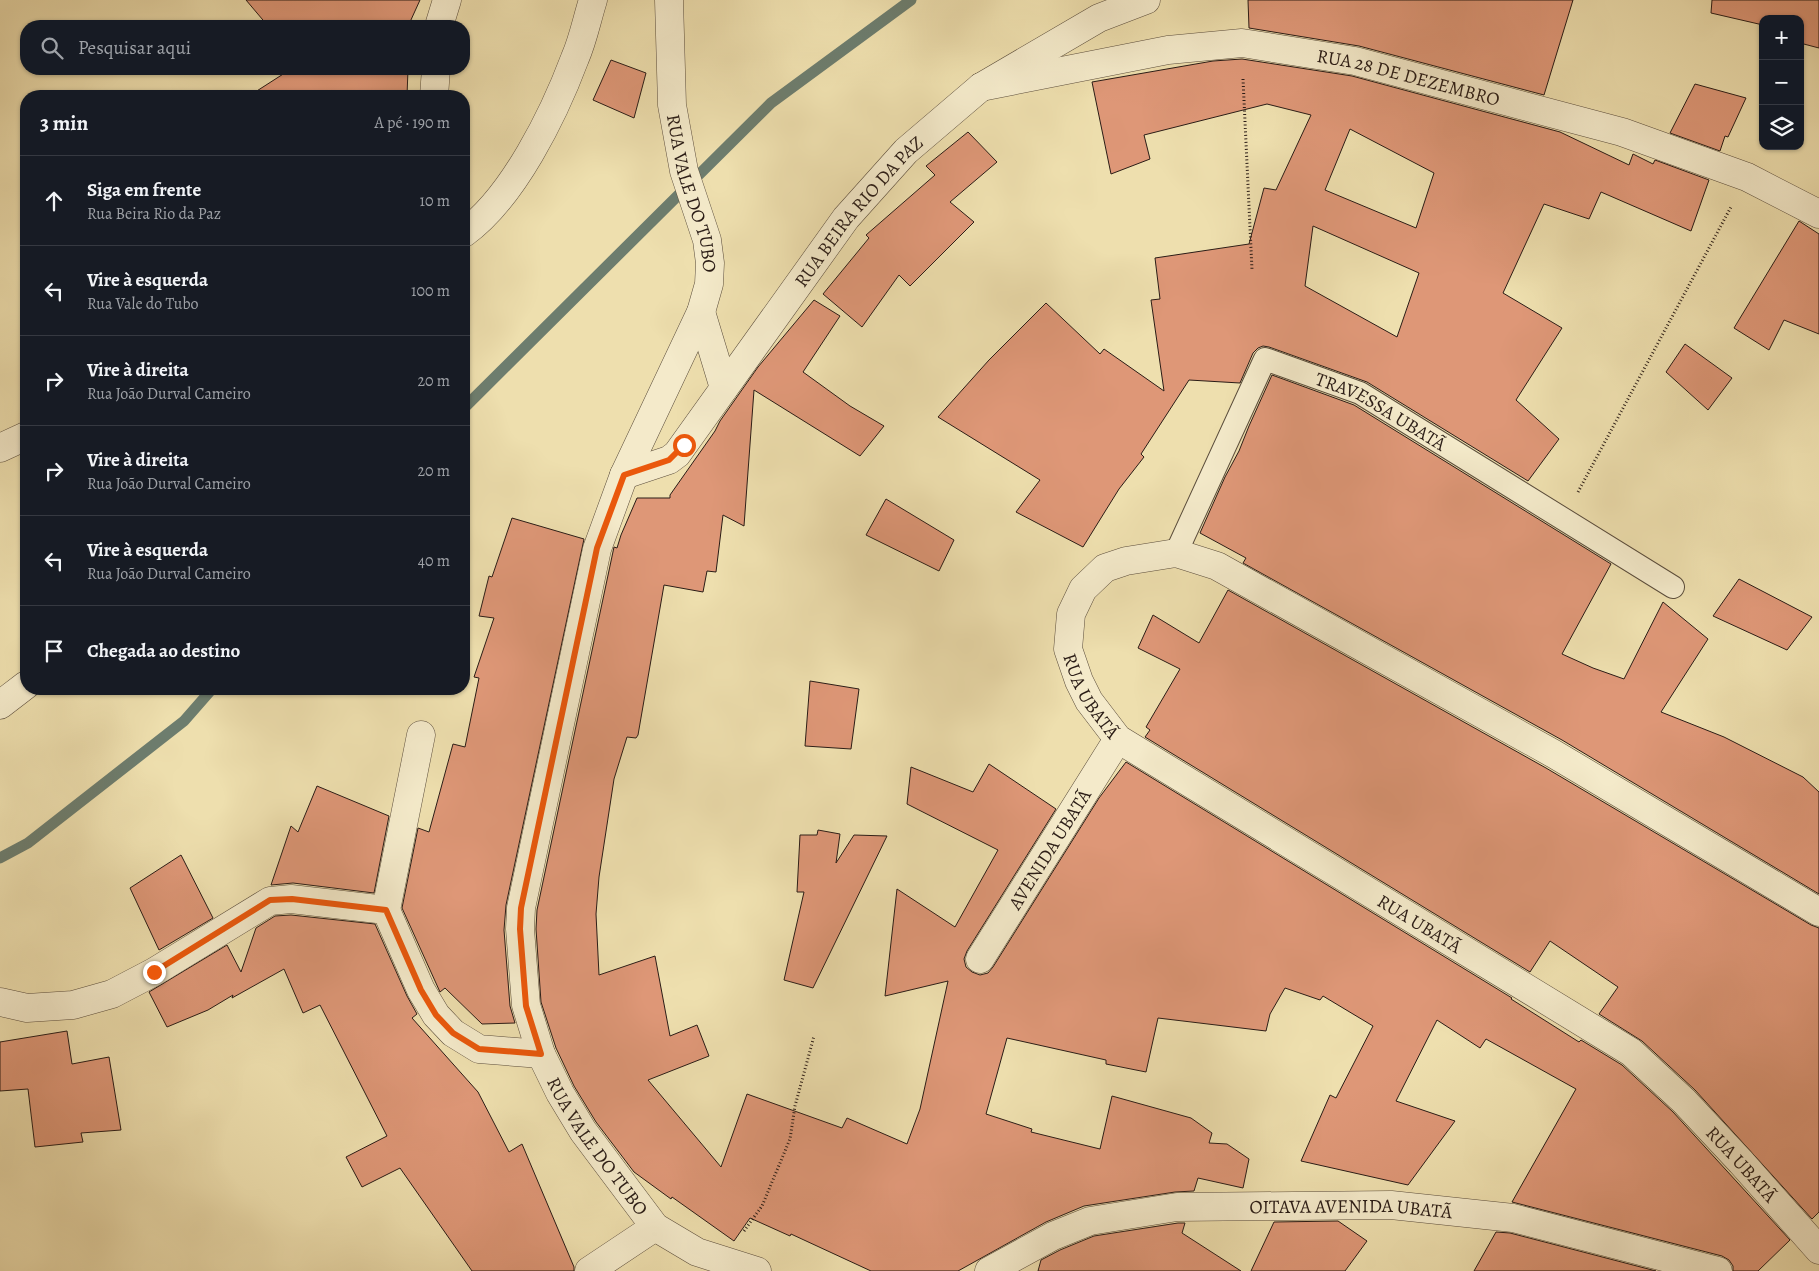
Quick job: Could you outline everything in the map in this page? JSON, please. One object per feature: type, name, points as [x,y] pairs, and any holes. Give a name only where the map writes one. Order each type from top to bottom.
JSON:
[{"type":"street","points":[[441,20],[447,0]]},
{"type":"street","points":[[470,229],[501,196],[533,150],[576,58],[594,0]]},
{"type":"street","name":"RUA VALE DO TUBO","points":[[669,0],[672,106],[684,171],[707,240],[710,263],[709,284],[701,312],[624,475],[597,548],[521,908],[520,929],[526,1006],[541,1054],[560,1093],[583,1131],[655,1227],[698,1252],[757,1271]]},
{"type":"street","name":"RUA BEIRA RIO DA PAZ","points":[[624,475],[669,460],[677,454],[846,218],[906,151],[981,87],[1099,18],[1146,0]]},
{"type":"street","name":"RUA 28 DE DEZEMBRO","points":[[981,87],[1168,50],[1242,43],[1355,61],[1622,132],[1747,177],[1819,214]]},
{"type":"street","points":[[434,90],[436,75]]},
{"type":"street","points":[[701,312],[724,388]]},
{"type":"street","points":[[0,448],[20,439]]},
{"type":"street","name":"RUA UBATÃ","points":[[1819,912],[1554,754],[1217,566],[1176,553],[1126,561],[1104,568],[1083,589],[1071,614],[1068,649],[1079,681],[1089,701],[1118,739],[1631,1052],[1684,1101],[1819,1250]]},
{"type":"street","points":[[0,705],[20,690]]},
{"type":"street","points":[[421,735],[386,910],[421,990],[436,1015],[453,1033],[479,1049],[541,1054]]},
{"type":"street","name":"AVENIDA UBATÃ","points":[[980,959],[1118,739]]},
{"type":"street","points":[[0,1002],[27,1008],[73,1005],[112,994],[154,972],[270,900],[292,899],[386,910]]},
{"type":"street","name":"OITAVA AVENIDA UBATÃ","points":[[989,1271],[1053,1236],[1090,1222],[1158,1210],[1177,1207],[1391,1205],[1513,1218],[1718,1271]]},
{"type":"street","points":[[589,1271],[655,1227]]},
{"type":"lane","name":"TRAVESSA UBATÃ","points":[[1176,553],[1265,359],[1360,393],[1673,587]]},
{"type":"path","points":[[1242,43],[1252,270]]},
{"type":"path","points":[[1564,519],[1747,177]]},
{"type":"path","points":[[723,1260],[762,1206],[786,1147],[814,1036]]},
{"type":"building","points":[[246,0],[420,0],[411,20],[263,20]]},
{"type":"building","points":[[1248,0],[1573,0],[1544,95],[1359,46],[1249,28]]},
{"type":"building","points":[[1712,0],[1819,0],[1819,48],[1804,44],[1804,15],[1759,15],[1759,24],[1711,13]]},
{"type":"building","points":[[1242,59],[1352,76],[1560,132],[1629,165],[1633,154],[1653,164],[1655,160],[1709,180],[1691,231],[1601,192],[1589,219],[1544,204],[1503,293],[1562,328],[1516,400],[1559,439],[1528,481],[1367,382],[1263,346],[1253,353],[1240,383],[1189,380],[1141,454],[1144,457],[1119,489],[1083,547],[1016,512],[1040,480],[938,417],[989,360],[1046,303],[1100,354],[1104,349],[1164,391],[1151,300],[1160,299],[1155,258],[1249,244],[1264,188],[1276,190],[1311,115],[1267,104],[1144,135],[1150,159],[1111,174],[1092,82],[1213,61]],"holes":[[[1350,129],[1434,173],[1416,228],[1325,190]],[[1313,226],[1419,273],[1397,337],[1305,286]]]},
{"type":"building","points":[[611,60],[646,73],[634,118],[593,100]]},
{"type":"building","points":[[282,75],[408,75],[407,90],[258,90]]},
{"type":"building","points":[[1695,84],[1746,98],[1728,137],[1725,136],[1720,151],[1670,133]]},
{"type":"building","points":[[968,132],[997,162],[950,202],[974,222],[910,286],[899,275],[862,327],[823,294],[869,238],[866,235],[935,175],[926,166]]},
{"type":"building","points":[[1799,221],[1819,234],[1819,334],[1784,320],[1769,350],[1734,328]]},
{"type":"building","points":[[814,300],[840,316],[803,372],[850,406],[884,426],[860,456],[754,390],[744,526],[723,515],[716,572],[707,571],[703,592],[664,585],[638,735],[636,738],[627,737],[614,779],[599,877],[596,914],[599,975],[655,956],[670,1036],[697,1025],[709,1056],[648,1080],[721,1167],[747,1094],[842,1128],[847,1118],[907,1144],[920,1109],[948,981],[885,996],[897,889],[955,927],[998,850],[907,804],[911,767],[973,792],[989,764],[1056,809],[967,951],[964,959],[966,967],[980,975],[988,973],[993,967],[1099,798],[1126,762],[1512,998],[1579,1042],[1581,1040],[1622,1065],[1673,1112],[1790,1240],[1758,1271],[1733,1271],[1733,1266],[1729,1260],[1722,1256],[1512,1202],[1576,1089],[1486,1039],[1480,1048],[1437,1020],[1396,1101],[1455,1121],[1408,1185],[1301,1161],[1330,1095],[1336,1098],[1373,1026],[1323,996],[1320,1000],[1285,988],[1270,1014],[1266,1031],[1158,1018],[1146,1072],[1106,1064],[1106,1060],[1007,1038],[986,1114],[1032,1129],[1031,1132],[1100,1149],[1112,1096],[1191,1118],[1212,1133],[1209,1143],[1227,1144],[1249,1159],[1243,1188],[1198,1178],[1194,1191],[1175,1192],[1084,1206],[1046,1222],[958,1271],[871,1271],[791,1234],[790,1236],[750,1218],[734,1241],[634,1172],[596,1122],[574,1086],[556,1048],[541,1002],[536,929],[537,910],[614,547],[617,548],[637,498],[670,498],[670,495],[758,367]]},
{"type":"building","points":[[1685,344],[1732,378],[1708,410],[1666,372]]},
{"type":"building","points":[[1272,375],[1354,405],[1611,564],[1562,654],[1624,679],[1663,602],[1708,639],[1661,712],[1724,737],[1803,777],[1819,792],[1819,894],[1562,740],[1243,563],[1246,558],[1200,533]]},
{"type":"building","points":[[886,499],[954,540],[939,571],[866,535]]},
{"type":"building","points":[[512,518],[584,539],[506,905],[504,930],[510,1006],[515,1023],[482,1024],[445,988],[440,992],[402,908],[418,828],[429,832],[453,744],[465,747],[479,678],[474,677],[494,618],[479,616],[489,576],[492,577]]},
{"type":"building","points":[[1739,579],[1812,617],[1787,650],[1713,616]]},
{"type":"building","points":[[1228,590],[1546,768],[1819,928],[1819,1212],[1812,1219],[1695,1090],[1642,1041],[1599,1014],[1618,987],[1550,941],[1530,972],[1145,737],[1150,730],[1146,727],[1180,669],[1138,648],[1153,615],[1199,643]]},
{"type":"building","points":[[810,681],[859,689],[851,749],[805,746]]},
{"type":"building","points":[[317,786],[389,816],[374,893],[293,883],[271,885],[291,826],[298,832]]},
{"type":"building","points":[[818,830],[840,834],[836,863],[854,835],[887,836],[813,988],[784,980],[804,892],[797,892],[800,835],[817,835]]},
{"type":"building","points":[[181,855],[213,918],[159,950],[130,888]]},
{"type":"building","points":[[291,915],[375,924],[417,1014],[412,1018],[478,1092],[509,1152],[522,1144],[574,1267],[574,1271],[472,1271],[400,1168],[362,1187],[346,1157],[387,1136],[320,1005],[303,1013],[284,969],[208,1010],[167,1027],[149,992],[227,945],[241,972],[256,928],[275,916]]},
{"type":"building","points":[[67,1031],[72,1064],[109,1057],[121,1130],[81,1133],[83,1142],[35,1147],[28,1089],[0,1091],[0,1042]]},
{"type":"building","points":[[1338,1221],[1367,1241],[1345,1271],[1251,1271],[1274,1222]]},
{"type":"building","points":[[1185,1223],[1182,1233],[1241,1271],[1038,1271],[1041,1260],[1094,1236]]},
{"type":"building","points":[[1496,1232],[1510,1233],[1656,1271],[1474,1271]]},
{"type":"waterway","points":[[470,402],[771,103],[911,0]]},
{"type":"waterway","points":[[0,858],[28,843],[184,721],[207,695]]},
{"type":"route","points":[[154,972],[270,900],[292,899],[386,910],[421,990],[436,1015],[453,1033],[479,1049],[541,1054],[526,1006],[520,929],[521,908],[597,548],[624,475],[669,460],[684,445]]}]
